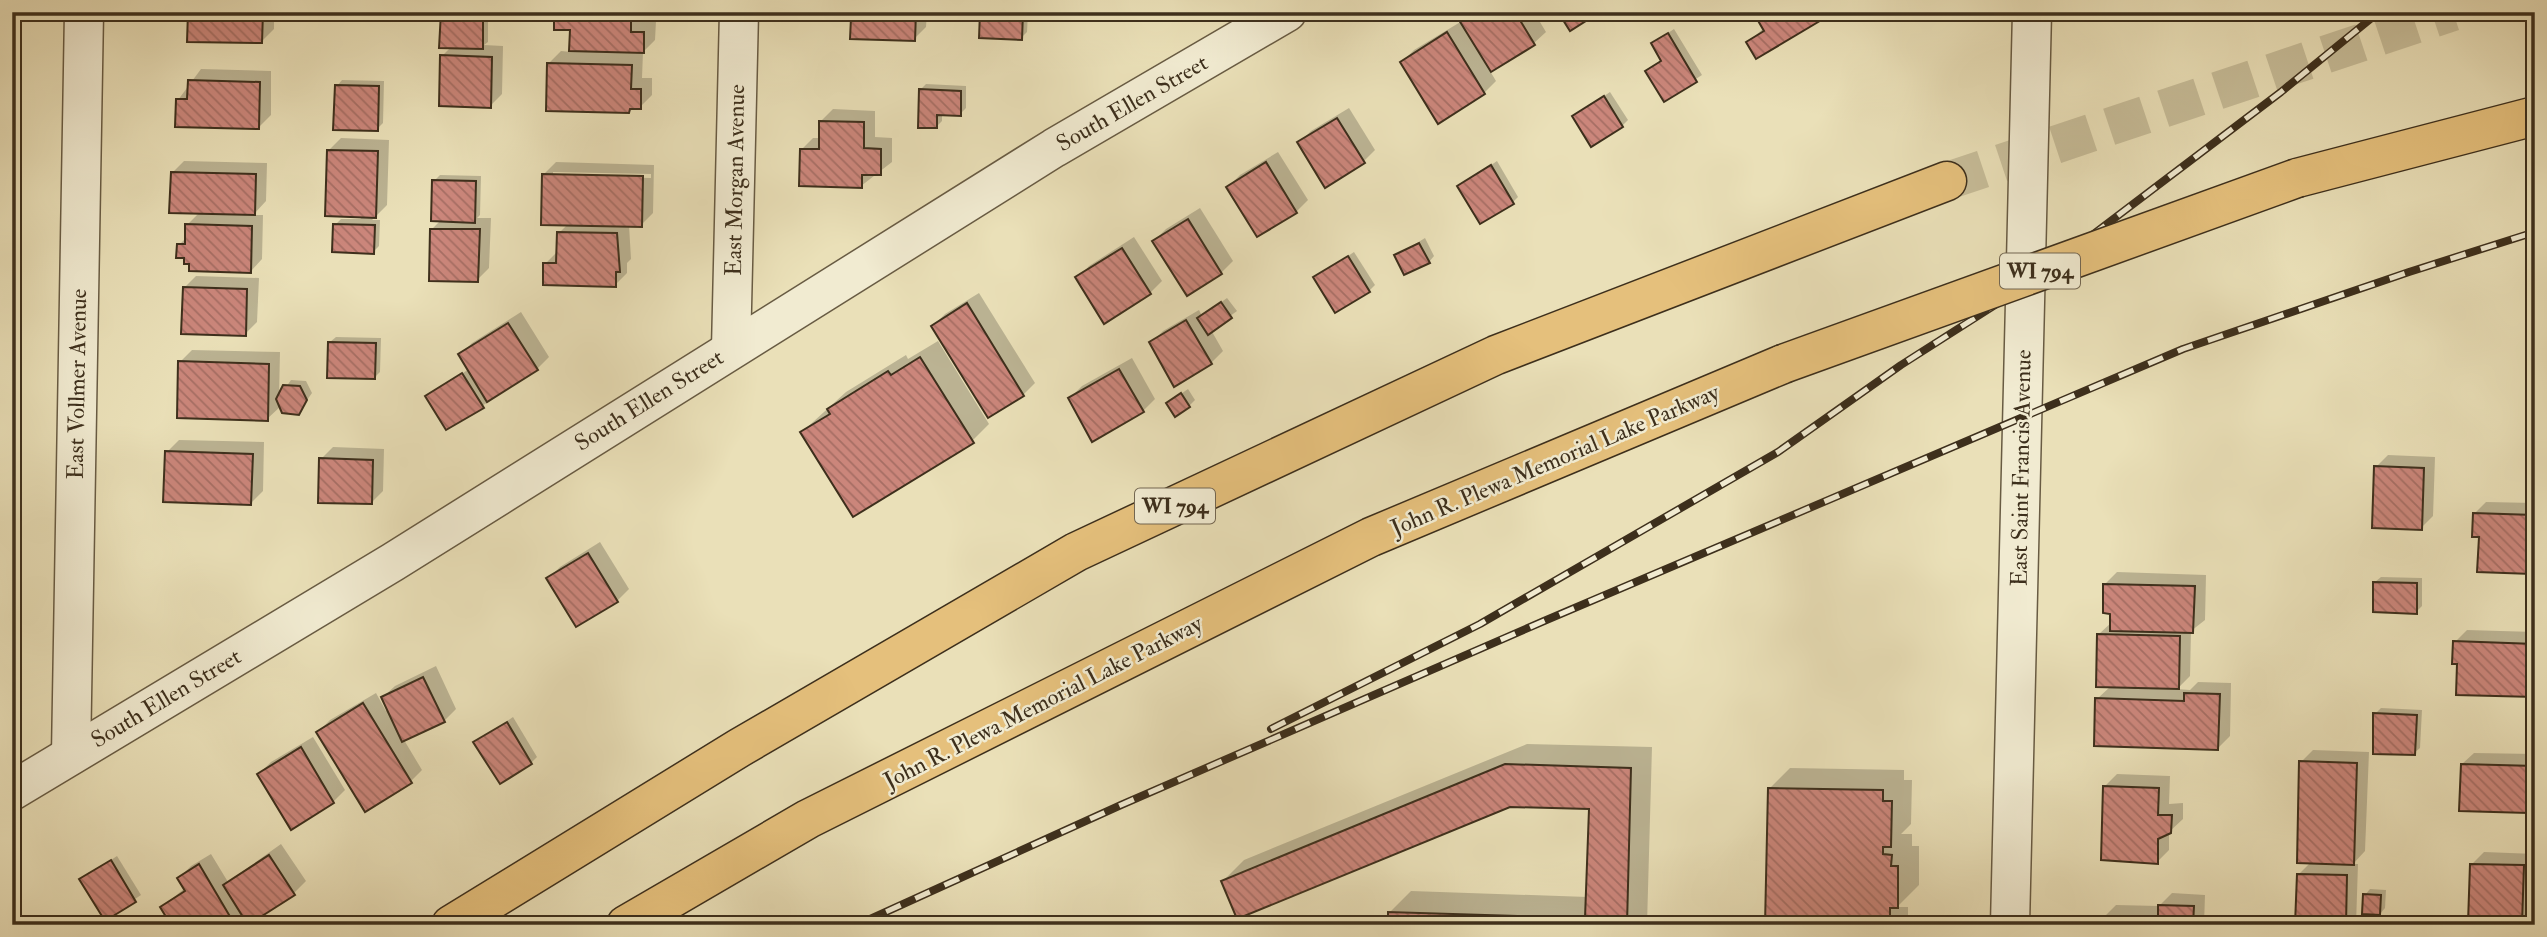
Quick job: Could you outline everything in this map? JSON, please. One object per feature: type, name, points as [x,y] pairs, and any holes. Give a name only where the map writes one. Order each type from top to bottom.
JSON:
[{"type":"main road","name":"John R. Plewa Memorial Lake Parkway","points":[[626,925],[808,819],[1371,537],[1783,365],[2297,178],[2535,116]]},
{"type":"main road","name":"WI 794","points":[[451,925],[739,748],[1076,552],[1496,355],[1947,181]]},
{"type":"street","name":"East Vollmer Avenue","points":[[71,755],[84,12]]},
{"type":"street","name":"East Morgan Avenue","points":[[731,349],[739,12]]},
{"type":"street","name":"South Ellen Street","points":[[12,791],[393,562],[1054,148],[1287,12]]},
{"type":"street","name":"East Saint Francis Avenue","points":[[2010,925],[2032,12]]},
{"type":"building","points":[[188,12],[263,12],[262,43],[187,42]]},
{"type":"building","points":[[441,12],[483,12],[483,49],[439,48]]},
{"type":"building","points":[[843,12],[916,12],[915,41],[850,39],[851,18],[843,18]]},
{"type":"building","points":[[980,12],[1023,12],[1022,40],[979,38]]},
{"type":"building","points":[[1454,12],[1515,12],[1535,45],[1491,72]]},
{"type":"building","points":[[1558,12],[1600,12],[1570,31]]},
{"type":"building","points":[[1753,12],[1835,12],[1756,59],[1746,42],[1764,31]]},
{"type":"building","points":[[554,13],[631,15],[631,32],[644,32],[644,53],[569,51],[570,30],[554,30]]},
{"type":"building","points":[[1447,32],[1485,94],[1438,124],[1400,62]]},
{"type":"building","points":[[1668,33],[1697,82],[1664,102],[1645,71],[1661,61],[1651,43]]},
{"type":"building","points":[[440,55],[492,57],[491,108],[439,106]]},
{"type":"building","points":[[547,63],[632,65],[631,89],[641,89],[641,109],[630,109],[629,113],[546,111]]},
{"type":"building","points":[[188,80],[260,82],[259,129],[175,127],[176,99],[187,99]]},
{"type":"building","points":[[335,85],[379,86],[378,131],[333,130]]},
{"type":"building","points":[[919,89],[961,91],[961,116],[937,115],[937,128],[918,128]]},
{"type":"building","points":[[1604,96],[1623,127],[1591,147],[1572,116]]},
{"type":"building","points":[[1337,118],[1365,163],[1325,188],[1297,142]]},
{"type":"building","points":[[819,121],[864,122],[864,148],[881,149],[881,175],[862,175],[862,188],[799,186],[800,149],[819,149]]},
{"type":"building","points":[[327,150],[378,151],[376,218],[325,216]]},
{"type":"building","points":[[1266,162],[1297,213],[1257,237],[1226,187]]},
{"type":"building","points":[[1491,165],[1514,204],[1480,224],[1457,186]]},
{"type":"building","points":[[171,172],[256,174],[255,215],[169,213]]},
{"type":"building","points":[[542,174],[643,176],[642,227],[541,225]]},
{"type":"building","points":[[432,180],[476,181],[475,223],[431,221]]},
{"type":"building","points":[[1188,219],[1222,274],[1187,296],[1152,241]]},
{"type":"building","points":[[185,224],[252,226],[251,273],[189,271],[189,264],[184,264],[184,258],[176,258],[177,244],[185,244]]},
{"type":"building","points":[[333,224],[375,225],[374,254],[332,252]]},
{"type":"building","points":[[430,229],[480,229],[478,282],[429,281]]},
{"type":"building","points":[[557,232],[617,233],[620,272],[616,272],[616,287],[543,285],[543,263],[556,263]]},
{"type":"building","points":[[1419,243],[1430,263],[1404,275],[1394,255]]},
{"type":"building","points":[[1122,248],[1151,294],[1104,324],[1075,277]]},
{"type":"building","points":[[1348,256],[1370,292],[1335,313],[1313,277]]},
{"type":"building","points":[[183,287],[247,289],[246,336],[181,334]]},
{"type":"building","points":[[1221,302],[1232,318],[1208,335],[1197,318]]},
{"type":"building","points":[[967,303],[1024,396],[988,418],[931,326]]},
{"type":"building","points":[[1186,320],[1212,364],[1174,387],[1149,342]]},
{"type":"building","points":[[508,323],[538,370],[487,402],[458,354]]},
{"type":"building","points":[[328,342],[376,343],[375,379],[327,378]]},
{"type":"building","points":[[920,357],[974,443],[853,517],[800,432],[830,414],[827,409],[888,371],[891,375]]},
{"type":"building","points":[[178,361],[269,364],[268,421],[177,418]]},
{"type":"building","points":[[1119,369],[1144,412],[1092,442],[1068,398]]},
{"type":"building","points":[[462,373],[484,408],[446,430],[425,396]]},
{"type":"building","points":[[283,385],[300,386],[307,400],[299,415],[282,413],[276,399]]},
{"type":"building","points":[[1181,393],[1190,407],[1175,417],[1166,403]]},
{"type":"building","points":[[165,451],[253,454],[251,505],[163,502]]},
{"type":"building","points":[[319,458],[373,460],[372,504],[318,503]]},
{"type":"building","points":[[2374,466],[2424,468],[2422,530],[2372,528]]},
{"type":"building","points":[[2473,513],[2534,515],[2532,574],[2477,572],[2479,537],[2472,537]]},
{"type":"building","points":[[588,553],[618,602],[576,627],[546,578]]},
{"type":"building","points":[[2373,582],[2417,583],[2417,614],[2373,612]]},
{"type":"building","points":[[2103,584],[2195,586],[2193,633],[2110,631],[2110,614],[2103,613]]},
{"type":"building","points":[[2097,634],[2180,636],[2179,689],[2096,687]]},
{"type":"building","points":[[2453,641],[2535,644],[2535,697],[2456,695],[2457,664],[2452,664]]},
{"type":"building","points":[[423,677],[445,722],[402,742],[381,697]]},
{"type":"building","points":[[2184,693],[2220,694],[2218,750],[2094,746],[2095,698],[2184,701]]},
{"type":"building","points":[[363,703],[412,783],[365,812],[316,732]]},
{"type":"building","points":[[2373,713],[2417,715],[2415,755],[2373,754]]},
{"type":"building","points":[[507,722],[532,764],[500,784],[473,742]]},
{"type":"building","points":[[301,747],[334,803],[291,830],[257,774]]},
{"type":"building","points":[[2299,761],[2357,763],[2354,865],[2297,863]]},
{"type":"building","points":[[1505,764],[1631,768],[1627,925],[1388,925],[1388,912],[1585,918],[1589,809],[1510,807],[1237,919],[1221,881]]},
{"type":"building","points":[[2461,764],[2535,766],[2535,791],[2528,790],[2528,813],[2459,811]]},
{"type":"building","points":[[2103,786],[2159,788],[2158,815],[2172,815],[2171,833],[2158,839],[2158,864],[2101,860]]},
{"type":"building","points":[[1768,788],[1883,790],[1883,801],[1892,801],[1891,847],[1883,847],[1883,854],[1892,855],[1891,866],[1898,866],[1898,908],[1890,908],[1890,917],[1879,917],[1879,925],[1765,925]]},
{"type":"building","points":[[269,855],[295,895],[248,925],[223,885]]},
{"type":"building","points":[[111,860],[136,902],[105,921],[79,879]]},
{"type":"building","points":[[199,864],[235,925],[171,925],[160,907],[185,891],[177,878]]},
{"type":"building","points":[[2470,864],[2524,865],[2522,924],[2468,923]]},
{"type":"building","points":[[2297,874],[2347,875],[2346,925],[2295,925]]},
{"type":"building","points":[[2363,894],[2381,895],[2380,915],[2362,914]]},
{"type":"building","points":[[2158,905],[2194,906],[2193,925],[2102,925],[2102,916],[2158,918]]},
{"type":"tunnel","points":[[1947,181],[2453,12]]},
{"type":"railway","points":[[1271,729],[1480,624],[1778,452],[1901,365],[2025,286],[2281,92],[2379,12]]},
{"type":"railway","points":[[857,925],[1121,805],[1544,621],[2183,349],[2535,232]]}]
